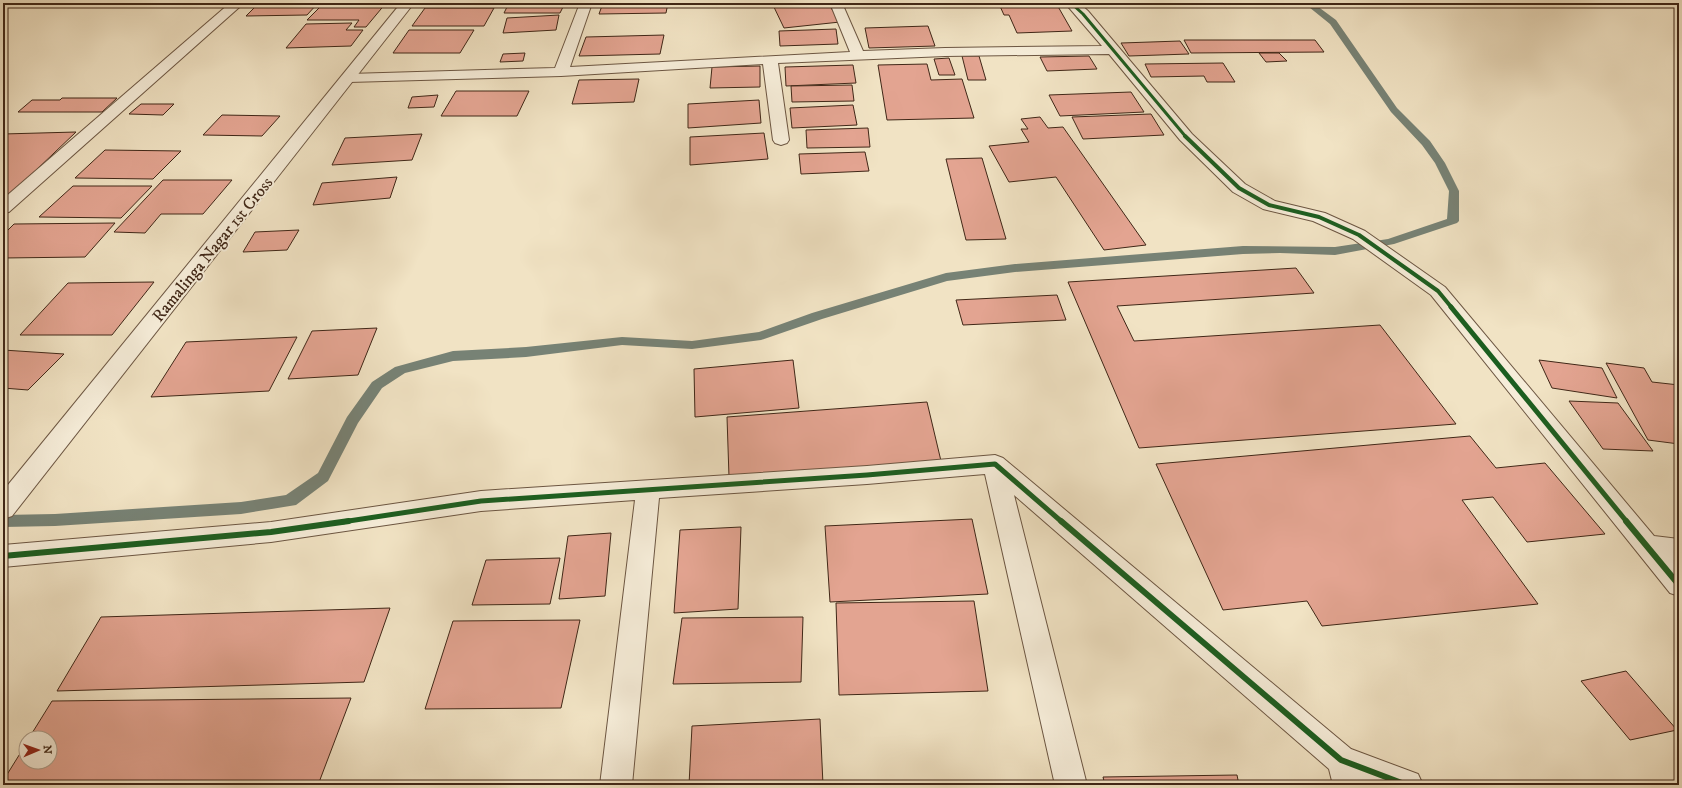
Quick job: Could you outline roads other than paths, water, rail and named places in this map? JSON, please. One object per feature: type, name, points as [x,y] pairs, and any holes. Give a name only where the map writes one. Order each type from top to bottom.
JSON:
[{"type":"street","points":[[3,208],[238,3]]},
{"type":"street","name":"Ramalinga Nagar 1st Cross","points":[[7,499],[349,78],[408,3]]},
{"type":"street","points":[[561,72],[586,3]]},
{"type":"street","points":[[836,3],[858,55]]},
{"type":"street","points":[[1071,3],[1113,50],[1186,137],[1239,188],[1269,205],[1319,217],[1359,235],[1395,259],[1438,291],[1679,584]]},
{"type":"street","points":[[349,78],[561,72],[858,55],[945,52],[1113,50]]},
{"type":"street","points":[[770,59],[781,140]]},
{"type":"street","points":[[995,464],[1071,785]]},
{"type":"street","points":[[3,556],[271,532],[481,501],[859,476],[995,464],[1345,773],[1407,785]]},
{"type":"street","points":[[616,785],[648,490]]},
{"type":"street","points":[[1646,545],[1679,550]]},
{"type":"waterway","points":[[3,521],[55,520],[241,508],[290,501],[323,477],[352,421],[377,385],[400,370],[453,356],[526,352],[622,341],[692,345],[761,336],[817,316],[946,277],[1015,268],[1243,250],[1280,249],[1335,251],[1390,242],[1453,221],[1454,191],[1440,163],[1426,143],[1394,110],[1333,22],[1308,3]]}]
